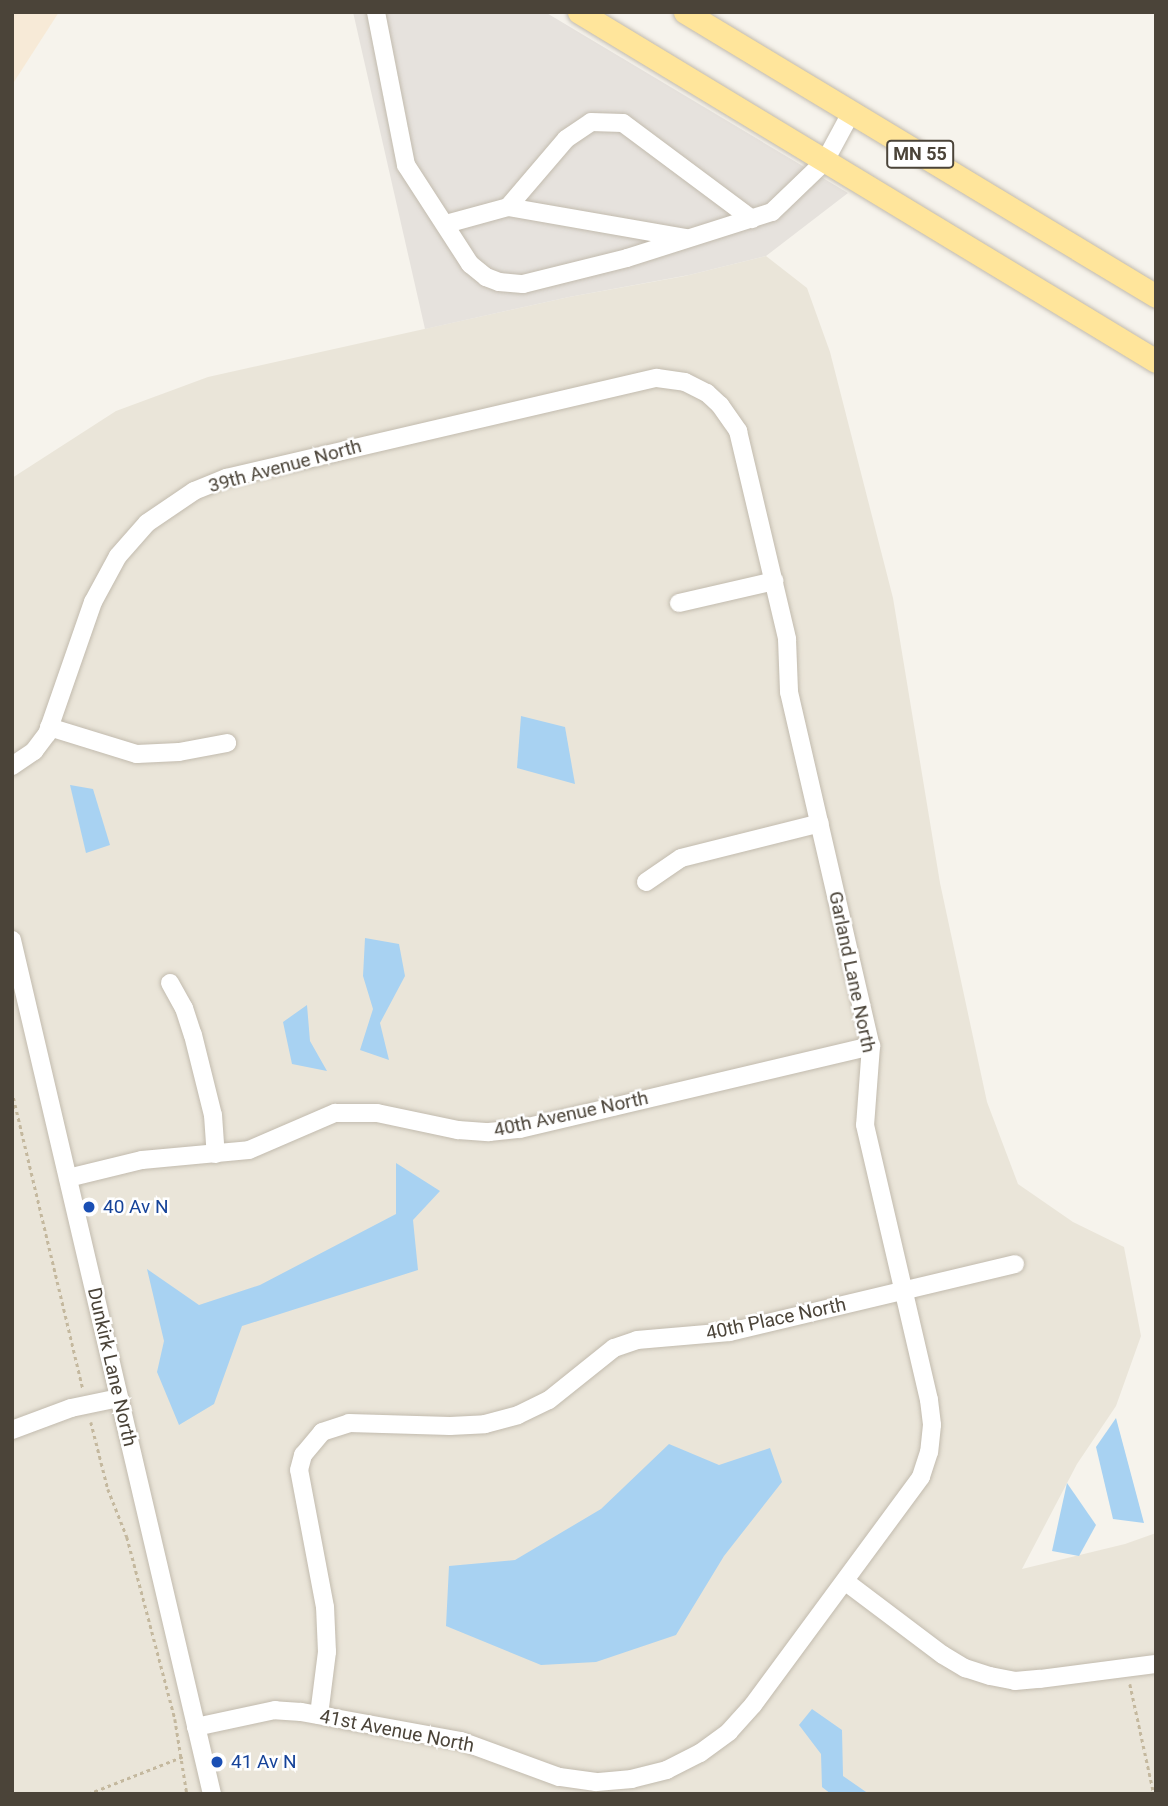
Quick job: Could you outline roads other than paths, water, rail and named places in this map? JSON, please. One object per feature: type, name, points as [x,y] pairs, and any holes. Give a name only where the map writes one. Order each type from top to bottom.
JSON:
[{"type":"main road","name":"MN 55","points":[[579,12],[1156,361]]},
{"type":"main road","name":"MN 55","points":[[685,12],[1156,296]]},
{"type":"street","points":[[376,12],[406,165],[470,264],[486,278],[523,284],[628,258],[772,212],[825,161],[851,113]]},
{"type":"street","points":[[508,207],[566,139],[591,122],[622,124],[752,219]]},
{"type":"street","points":[[446,224],[508,207],[690,238]]},
{"type":"street","name":"39th Avenue North","points":[[12,766],[34,751],[49,727],[104,577],[125,547],[147,523],[194,491],[226,478],[641,380],[674,379],[708,393]]},
{"type":"street","name":"Garland Lane North","points":[[708,393],[738,431],[787,639],[789,692],[871,1046],[865,1125],[929,1400],[932,1425],[929,1452],[921,1477],[908,1499],[846,1582]]},
{"type":"street","points":[[679,603],[774,581]]},
{"type":"street","points":[[49,727],[137,754],[179,752],[227,743]]},
{"type":"street","points":[[646,882],[681,858],[820,823]]},
{"type":"street","name":"Dunkirk Lane North","points":[[12,940],[212,1794]]},
{"type":"street","points":[[170,983],[184,1008],[193,1035],[213,1115],[216,1154]]},
{"type":"street","name":"40th Avenue North","points":[[68,1178],[142,1160],[249,1150],[335,1112],[377,1113],[458,1130],[488,1132],[520,1129],[871,1046]]},
{"type":"street","name":"40th Place North","points":[[319,1715],[327,1652],[325,1607],[299,1470],[303,1455],[311,1442],[322,1432],[349,1423],[450,1426],[485,1424],[507,1418],[549,1400],[614,1348],[638,1340],[730,1332],[1016,1264]]},
{"type":"street","points":[[12,1430],[42,1417],[119,1398]]},
{"type":"street","points":[[846,1582],[943,1655],[965,1668],[990,1676],[1027,1680],[1156,1664]]},
{"type":"street","name":"41st Avenue North","points":[[196,1727],[275,1710],[319,1715],[461,1741],[559,1777],[596,1782],[632,1779],[667,1770],[700,1753],[729,1731],[753,1705],[846,1582]]},
{"type":"water","points":[[521,716],[565,727],[575,784],[517,768]]},
{"type":"water","points":[[70,785],[93,789],[110,845],[86,853]]},
{"type":"water","points":[[365,938],[399,944],[405,976],[380,1023],[389,1060],[360,1050],[373,1009],[363,976]]},
{"type":"water","points":[[307,1005],[310,1041],[327,1071],[292,1064],[283,1022]]},
{"type":"water","points":[[396,1163],[440,1191],[413,1220],[418,1270],[242,1326],[214,1404],[179,1425],[157,1372],[164,1341],[147,1269],[199,1305],[260,1285],[396,1214]]},
{"type":"water","points":[[1116,1418],[1144,1523],[1113,1519],[1096,1447]]},
{"type":"water","points":[[669,1444],[719,1465],[770,1448],[782,1482],[724,1556],[676,1635],[596,1662],[541,1665],[446,1626],[449,1566],[515,1560],[601,1509]]},
{"type":"water","points":[[1067,1483],[1096,1525],[1079,1556],[1052,1551]]},
{"type":"water","points":[[812,1709],[842,1730],[843,1776],[869,1794],[831,1794],[822,1787],[821,1754],[799,1725]]},
{"type":"place","name":"40 Av N","points":[[89,1207]]},
{"type":"place","name":"41 Av N","points":[[217,1762]]}]
